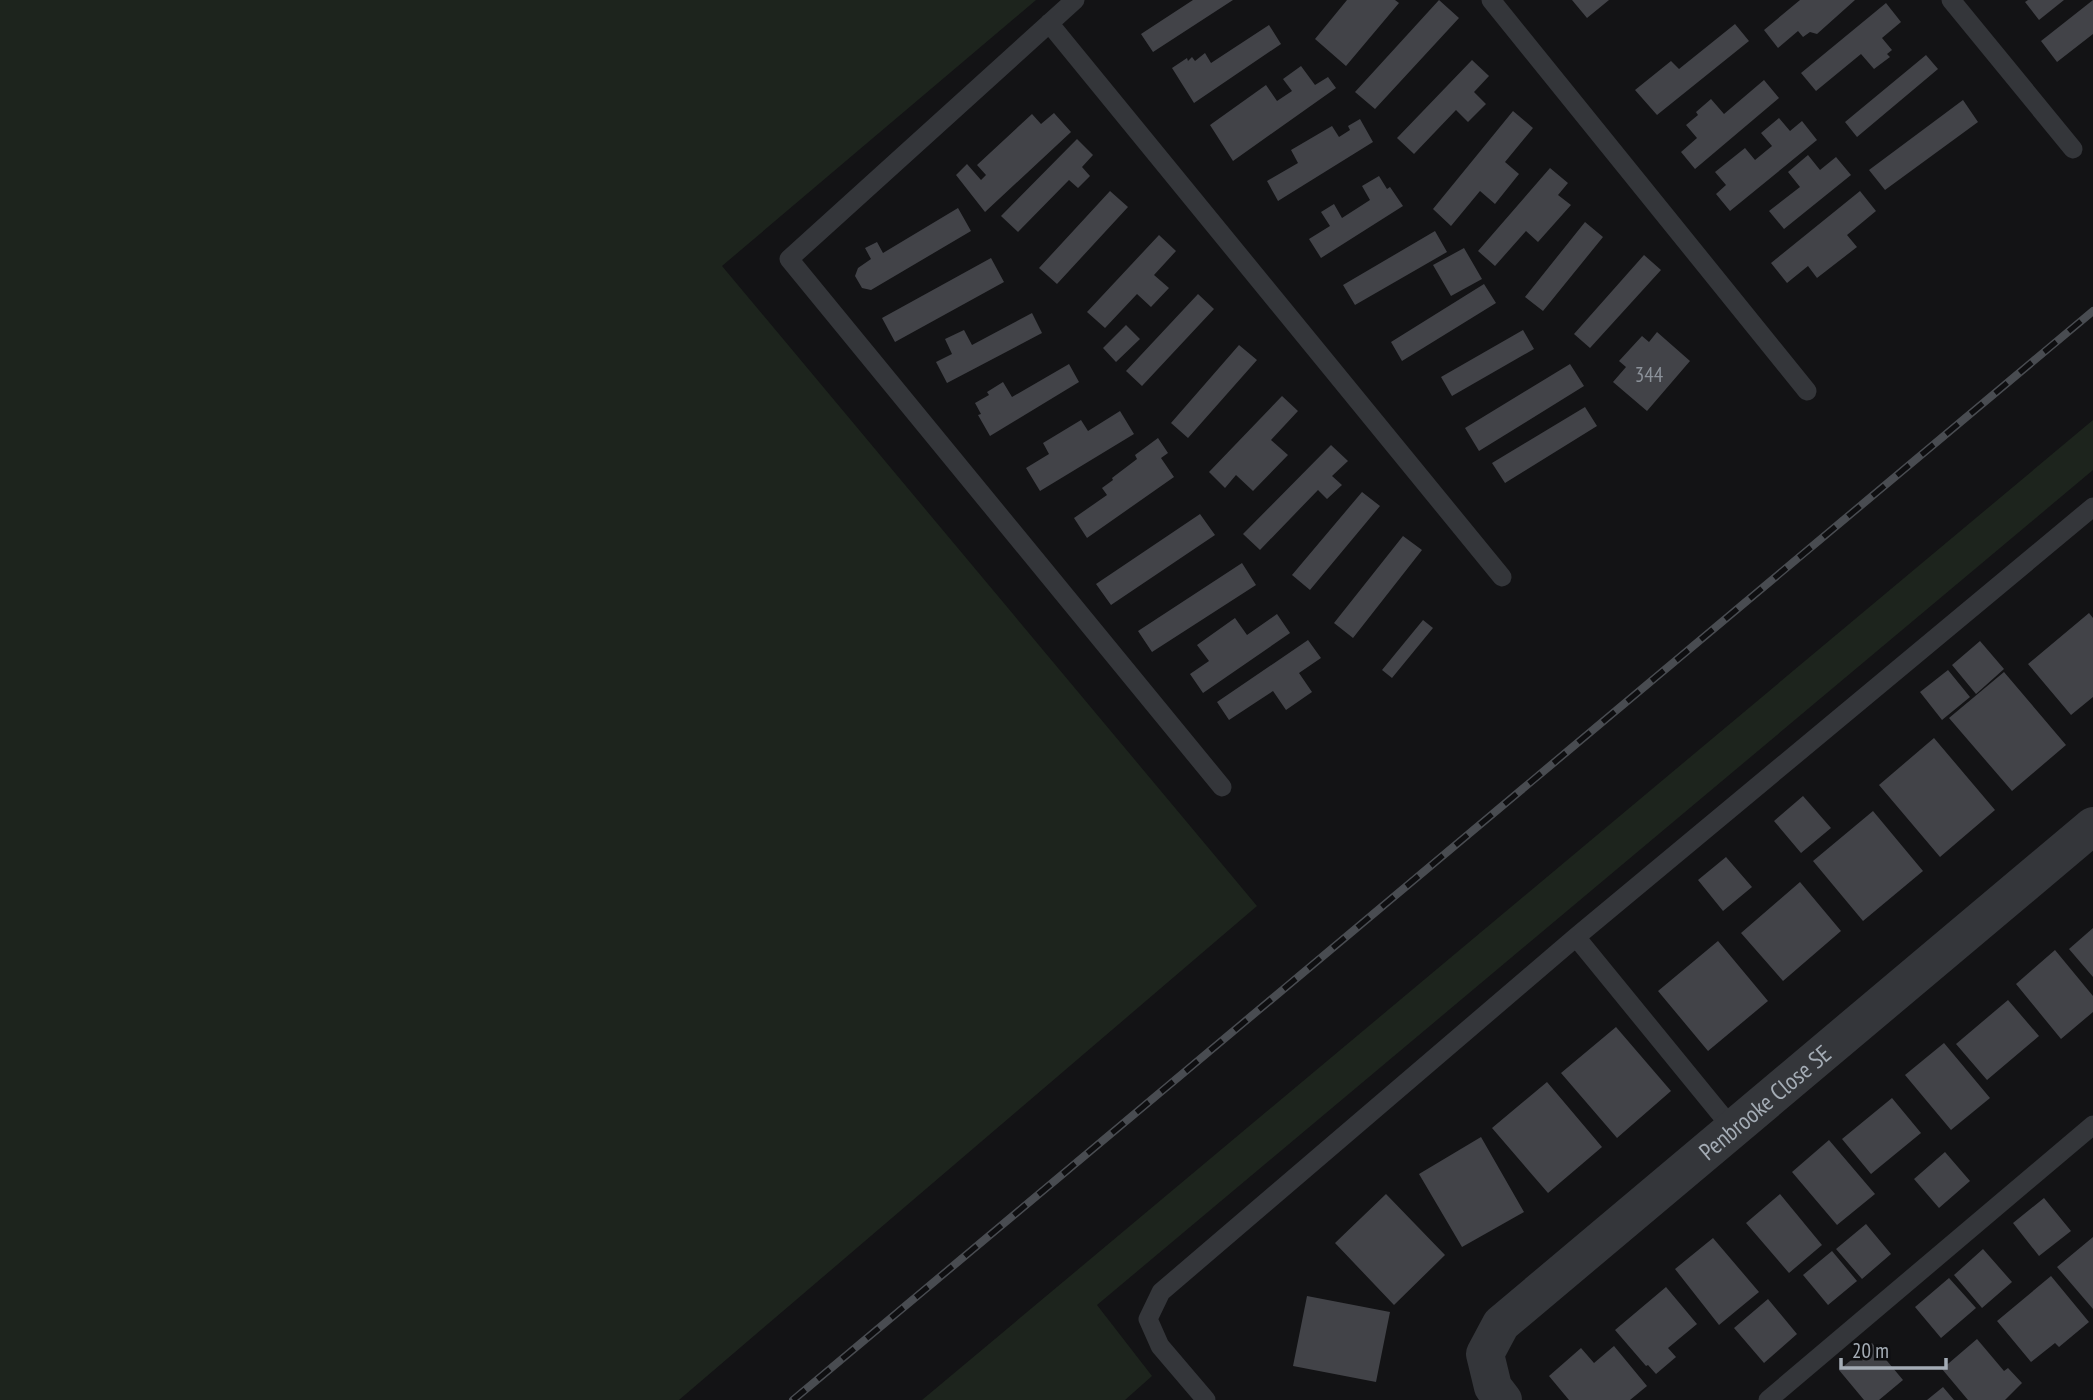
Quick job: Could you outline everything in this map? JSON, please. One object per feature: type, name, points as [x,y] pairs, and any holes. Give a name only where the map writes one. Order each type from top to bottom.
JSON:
[{"type":"street","name":"Penbrooke Close SE","points":[[1503,1400],[1493,1387],[1485,1354],[1501,1324],[2093,826]]},
{"type":"lane","points":[[1075,0],[789,259],[1222,787]]},
{"type":"lane","points":[[1491,0],[1807,391]]},
{"type":"lane","points":[[1951,0],[2073,149]]},
{"type":"lane","points":[[1049,23],[1502,577]]},
{"type":"lane","points":[[1206,1400],[1160,1346],[1148,1319],[1161,1292],[1576,937],[2093,507]]},
{"type":"lane","points":[[1576,937],[1732,1128]]},
{"type":"lane","points":[[1768,1400],[2093,1125]]},
{"type":"shaded area","points":[[0,0],[1036,0],[722,266],[1257,906],[679,1400],[0,1400]]},
{"type":"shaded area","points":[[2093,420],[2093,470],[1097,1305],[1152,1376],[1125,1400],[922,1400]]},
{"type":"building","points":[[1193,0],[1233,0],[1153,52],[1141,34]]},
{"type":"building","points":[[1347,0],[1395,0],[1399,3],[1346,66],[1315,39]]},
{"type":"building","points":[[1439,0],[1459,18],[1375,109],[1355,92]]},
{"type":"building","points":[[1572,0],[1609,0],[1587,18]]},
{"type":"building","points":[[1800,0],[1855,0],[1817,34],[1810,32],[1803,37],[1798,31],[1778,48],[1764,30]]},
{"type":"building","points":[[2064,0],[2039,20],[2025,2]]},
{"type":"building","points":[[2093,0],[2093,34],[2057,62],[2041,41]]},
{"type":"building","points":[[1886,3],[1901,22],[1882,38],[1892,50],[1887,54],[1890,57],[1874,69],[1861,54],[1816,91],[1801,73]]},
{"type":"building","points":[[1735,24],[1749,41],[1657,115],[1635,90],[1671,61],[1679,69]]},
{"type":"building","points":[[1269,25],[1281,44],[1194,103],[1172,68],[1187,58],[1188,61],[1192,57],[1195,61],[1205,53],[1211,63]]},
{"type":"building","points":[[1926,55],[1938,69],[1857,137],[1845,122]]},
{"type":"building","points":[[1472,60],[1489,76],[1474,92],[1486,104],[1468,122],[1456,110],[1414,154],[1397,138]]},
{"type":"building","points":[[1301,66],[1315,85],[1328,77],[1336,88],[1233,161],[1210,125],[1266,85],[1277,101],[1292,91],[1283,79]]},
{"type":"building","points":[[1764,80],[1779,98],[1695,169],[1681,152],[1697,138],[1686,125],[1698,115],[1696,112],[1711,99],[1724,114]]},
{"type":"building","points":[[1963,100],[1978,122],[1885,190],[1869,170]]},
{"type":"building","points":[[1513,111],[1533,128],[1505,162],[1519,174],[1495,204],[1480,191],[1451,226],[1433,209]]},
{"type":"building","points":[[1054,113],[1071,132],[985,212],[956,175],[967,164],[981,180],[986,175],[977,165],[1032,114],[1041,124]]},
{"type":"building","points":[[1779,118],[1790,131],[1802,121],[1817,140],[1730,211],[1716,194],[1726,185],[1715,172],[1745,148],[1755,160],[1772,146],[1761,133]]},
{"type":"building","points":[[1360,119],[1373,142],[1278,201],[1267,181],[1298,163],[1291,150],[1332,126],[1339,137],[1350,130],[1348,126]]},
{"type":"building","points":[[1077,139],[1093,155],[1082,167],[1090,176],[1078,188],[1069,180],[1018,232],[1001,216]]},
{"type":"building","points":[[1808,155],[1820,170],[1836,157],[1851,175],[1784,229],[1769,211],[1800,187],[1788,172]]},
{"type":"building","points":[[1550,168],[1568,183],[1558,195],[1571,205],[1538,242],[1526,231],[1495,266],[1478,251]]},
{"type":"building","points":[[1379,176],[1403,206],[1321,258],[1309,239],[1330,226],[1321,212],[1334,204],[1342,218],[1370,200],[1362,186]]},
{"type":"building","points":[[1110,191],[1128,207],[1057,284],[1039,268]]},
{"type":"building","points":[[1860,191],[1876,211],[1847,235],[1857,247],[1817,278],[1808,266],[1787,283],[1771,263]]},
{"type":"building","points":[[958,208],[971,231],[871,290],[862,288],[855,276],[858,268],[871,259],[865,248],[877,242],[883,253]]},
{"type":"building","points":[[1585,222],[1603,237],[1543,311],[1525,297]]},
{"type":"building","points":[[1435,231],[1447,252],[1355,305],[1343,285]]},
{"type":"building","points":[[1159,235],[1176,251],[1154,275],[1169,288],[1151,307],[1137,294],[1105,328],[1087,312]]},
{"type":"building","points":[[1464,248],[1482,279],[1451,296],[1433,265]]},
{"type":"building","points":[[1644,255],[1661,270],[1590,348],[1574,334]]},
{"type":"building","points":[[991,258],[1004,282],[895,342],[882,318]]},
{"type":"building","points":[[1484,284],[1496,303],[1402,361],[1391,342]]},
{"type":"building","points":[[1198,294],[1214,309],[1142,386],[1126,371]]},
{"type":"building","points":[[1032,313],[1042,333],[947,383],[936,362],[952,354],[945,339],[964,330],[972,345]]},
{"type":"building","points":[[1126,325],[1140,339],[1116,362],[1103,348]]},
{"type":"building","points":[[1523,330],[1534,349],[1452,396],[1441,377]]},
{"type":"building","points":[[1657,332],[1690,361],[1647,411],[1613,382],[1626,367],[1619,361],[1642,336],[1649,342]]},
{"type":"building","points":[[1239,345],[1257,360],[1188,438],[1171,423]]},
{"type":"building","points":[[1069,364],[1079,382],[990,436],[978,415],[981,414],[975,403],[989,395],[987,392],[1003,382],[1012,397]]},
{"type":"building","points":[[1570,364],[1584,386],[1479,451],[1465,428]]},
{"type":"building","points":[[1282,396],[1298,411],[1271,440],[1288,455],[1253,491],[1236,475],[1225,488],[1209,472]]},
{"type":"building","points":[[1585,407],[1597,426],[1505,483],[1492,463]]},
{"type":"building","points":[[1120,411],[1134,434],[1040,491],[1026,468],[1049,454],[1043,443],[1081,420],[1088,431]]},
{"type":"building","points":[[1158,438],[1168,453],[1161,458],[1174,477],[1087,538],[1074,518],[1107,495],[1102,488],[1137,459],[1135,455]]},
{"type":"building","points":[[1331,445],[1348,461],[1332,476],[1342,485],[1327,499],[1318,490],[1260,550],[1243,534]]},
{"type":"building","points":[[1362,492],[1380,506],[1310,590],[1292,575]]},
{"type":"building","points":[[1200,514],[1215,535],[1111,605],[1096,584]]},
{"type":"building","points":[[1403,536],[1422,550],[1353,638],[1334,623]]},
{"type":"building","points":[[1242,563],[1256,585],[1152,652],[1138,631]]},
{"type":"building","points":[[2089,613],[2093,618],[2093,697],[2071,715],[2028,664]]},
{"type":"building","points":[[1277,614],[1290,633],[1203,693],[1190,674],[1209,661],[1197,645],[1235,618],[1247,635]]},
{"type":"building","points":[[1423,620],[1433,628],[1392,678],[1382,670]]},
{"type":"building","points":[[1308,640],[1321,658],[1299,673],[1312,692],[1286,710],[1273,691],[1229,720],[1217,702]]},
{"type":"building","points":[[1980,641],[2004,669],[1976,694],[1952,665]]},
{"type":"building","points":[[1948,670],[1970,697],[1942,720],[1920,692]]},
{"type":"building","points":[[2004,672],[2066,745],[2012,791],[1949,718]]},
{"type":"building","points":[[1934,738],[1995,810],[1940,857],[1879,785]]},
{"type":"building","points":[[1803,796],[1831,828],[1801,853],[1774,821]]},
{"type":"building","points":[[1873,811],[1923,871],[1863,921],[1813,861]]},
{"type":"building","points":[[1726,857],[1752,887],[1723,911],[1698,880]]},
{"type":"building","points":[[1800,882],[1841,931],[1783,981],[1741,933]]},
{"type":"building","points":[[2093,928],[2093,977],[2069,949]]},
{"type":"building","points":[[1718,941],[1768,1001],[1708,1051],[1658,991]]},
{"type":"building","points":[[2055,950],[2093,996],[2093,1012],[2061,1039],[2016,984]]},
{"type":"building","points":[[2008,1000],[2039,1036],[1987,1080],[1956,1044]]},
{"type":"building","points":[[1616,1027],[1671,1091],[1617,1138],[1561,1073]]},
{"type":"building","points":[[1944,1043],[1990,1098],[1951,1130],[1905,1075]]},
{"type":"building","points":[[1547,1082],[1602,1147],[1548,1193],[1492,1128]]},
{"type":"building","points":[[1892,1098],[1921,1133],[1871,1174],[1842,1139]]},
{"type":"building","points":[[1481,1137],[1524,1212],[1462,1247],[1419,1174]]},
{"type":"building","points":[[1829,1140],[1875,1194],[1837,1225],[1792,1172]]},
{"type":"building","points":[[1945,1152],[1970,1181],[1939,1208],[1914,1179]]},
{"type":"building","points":[[1386,1194],[1445,1255],[1394,1305],[1335,1243]]},
{"type":"building","points":[[1780,1194],[1822,1245],[1789,1273],[1746,1223]]},
{"type":"building","points":[[2044,1198],[2071,1231],[2039,1256],[2013,1223]]},
{"type":"building","points":[[1866,1224],[1891,1254],[1862,1279],[1836,1249]]},
{"type":"building","points":[[2093,1237],[2093,1309],[2057,1267]]},
{"type":"building","points":[[1713,1238],[1759,1292],[1719,1325],[1675,1269]]},
{"type":"building","points":[[1983,1249],[2012,1282],[1982,1308],[1954,1275]]},
{"type":"building","points":[[1832,1251],[1857,1281],[1828,1305],[1803,1275]]},
{"type":"building","points":[[2051,1276],[2089,1322],[2059,1347],[2055,1343],[2031,1362],[1997,1321]]},
{"type":"building","points":[[1949,1278],[1976,1308],[1941,1338],[1915,1307]]},
{"type":"building","points":[[1666,1287],[1697,1324],[1668,1348],[1676,1357],[1656,1374],[1615,1330]]},
{"type":"building","points":[[1307,1296],[1390,1312],[1376,1382],[1293,1366]]},
{"type":"building","points":[[1768,1299],[1797,1334],[1764,1363],[1734,1328]]},
{"type":"building","points":[[1977,1339],[2004,1371],[2008,1368],[2022,1383],[2005,1400],[1968,1400],[1942,1369]]},
{"type":"building","points":[[1872,1343],[1903,1380],[1879,1400],[1864,1400],[1839,1370]]},
{"type":"building","points":[[1614,1346],[1647,1386],[1630,1400],[1569,1400],[1549,1376],[1581,1348],[1594,1363]]},
{"type":"building","points":[[1943,1387],[1954,1400],[1927,1400]]},
{"type":"railway","points":[[793,1400],[2093,311]]}]
